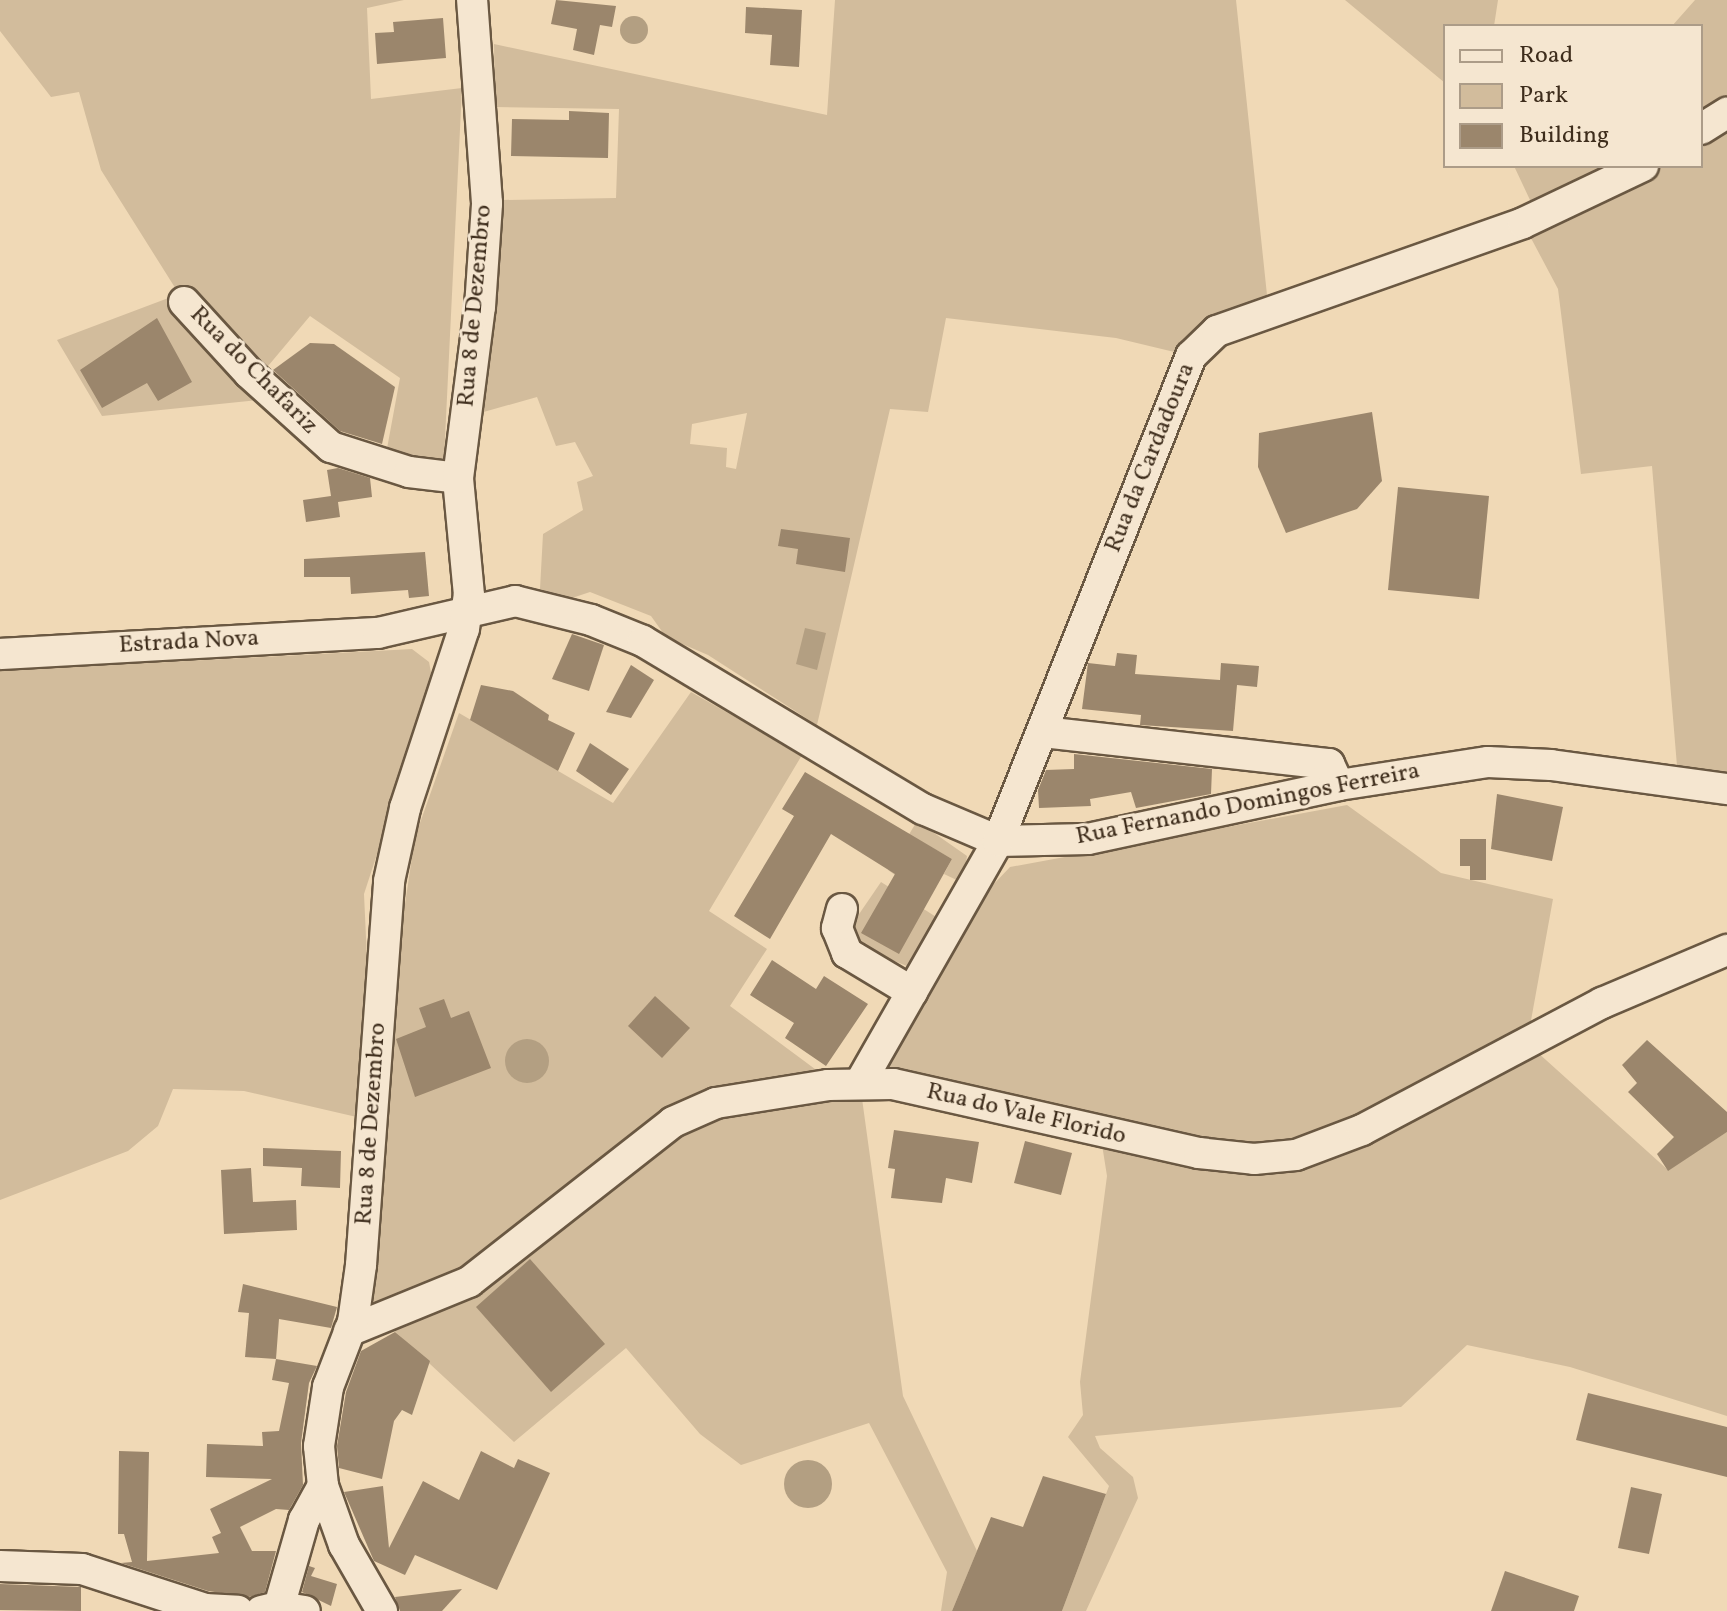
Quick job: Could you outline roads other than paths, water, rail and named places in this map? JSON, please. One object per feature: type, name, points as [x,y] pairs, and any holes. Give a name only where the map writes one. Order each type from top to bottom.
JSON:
[{"type":"street","name":"Rua 8 de Dezembro","points":[[382,1611],[344,1545],[323,1486],[319,1446],[328,1387],[349,1331],[374,1121],[389,881],[405,808],[465,620],[458,478],[487,235],[472,0]]},
{"type":"street","points":[[1703,128],[1727,113]]},
{"type":"street","name":"Rua da Cardadoura","points":[[860,1083],[998,841],[1191,356],[1217,331],[1523,223],[1639,168]]},
{"type":"street","name":"Rua do Chafariz","points":[[184,302],[249,373],[331,447],[409,472],[458,478]]},
{"type":"street","name":"Rua Fernando Domingos Ferreira","points":[[465,620],[539,607],[591,620],[643,641],[923,809],[998,841],[1088,839],[1339,785],[1488,762],[1551,765],[1727,789]]},
{"type":"street","name":"Estrada Nova","points":[[0,654],[378,633],[415,639],[465,620]]},
{"type":"street","points":[[1043,732],[1329,764],[1339,785]]},
{"type":"street","points":[[842,909],[837,928],[847,953],[912,992]]},
{"type":"street","name":"Rua do Vale Florido","points":[[349,1331],[469,1282],[673,1122],[716,1103],[860,1083],[893,1084],[1199,1153],[1254,1159],[1296,1155],[1362,1130],[1602,1003],[1727,950]]},
{"type":"street","points":[[281,1610],[304,1520],[323,1486]]},
{"type":"street","points":[[0,1566],[82,1569],[205,1609],[238,1611]]}]
